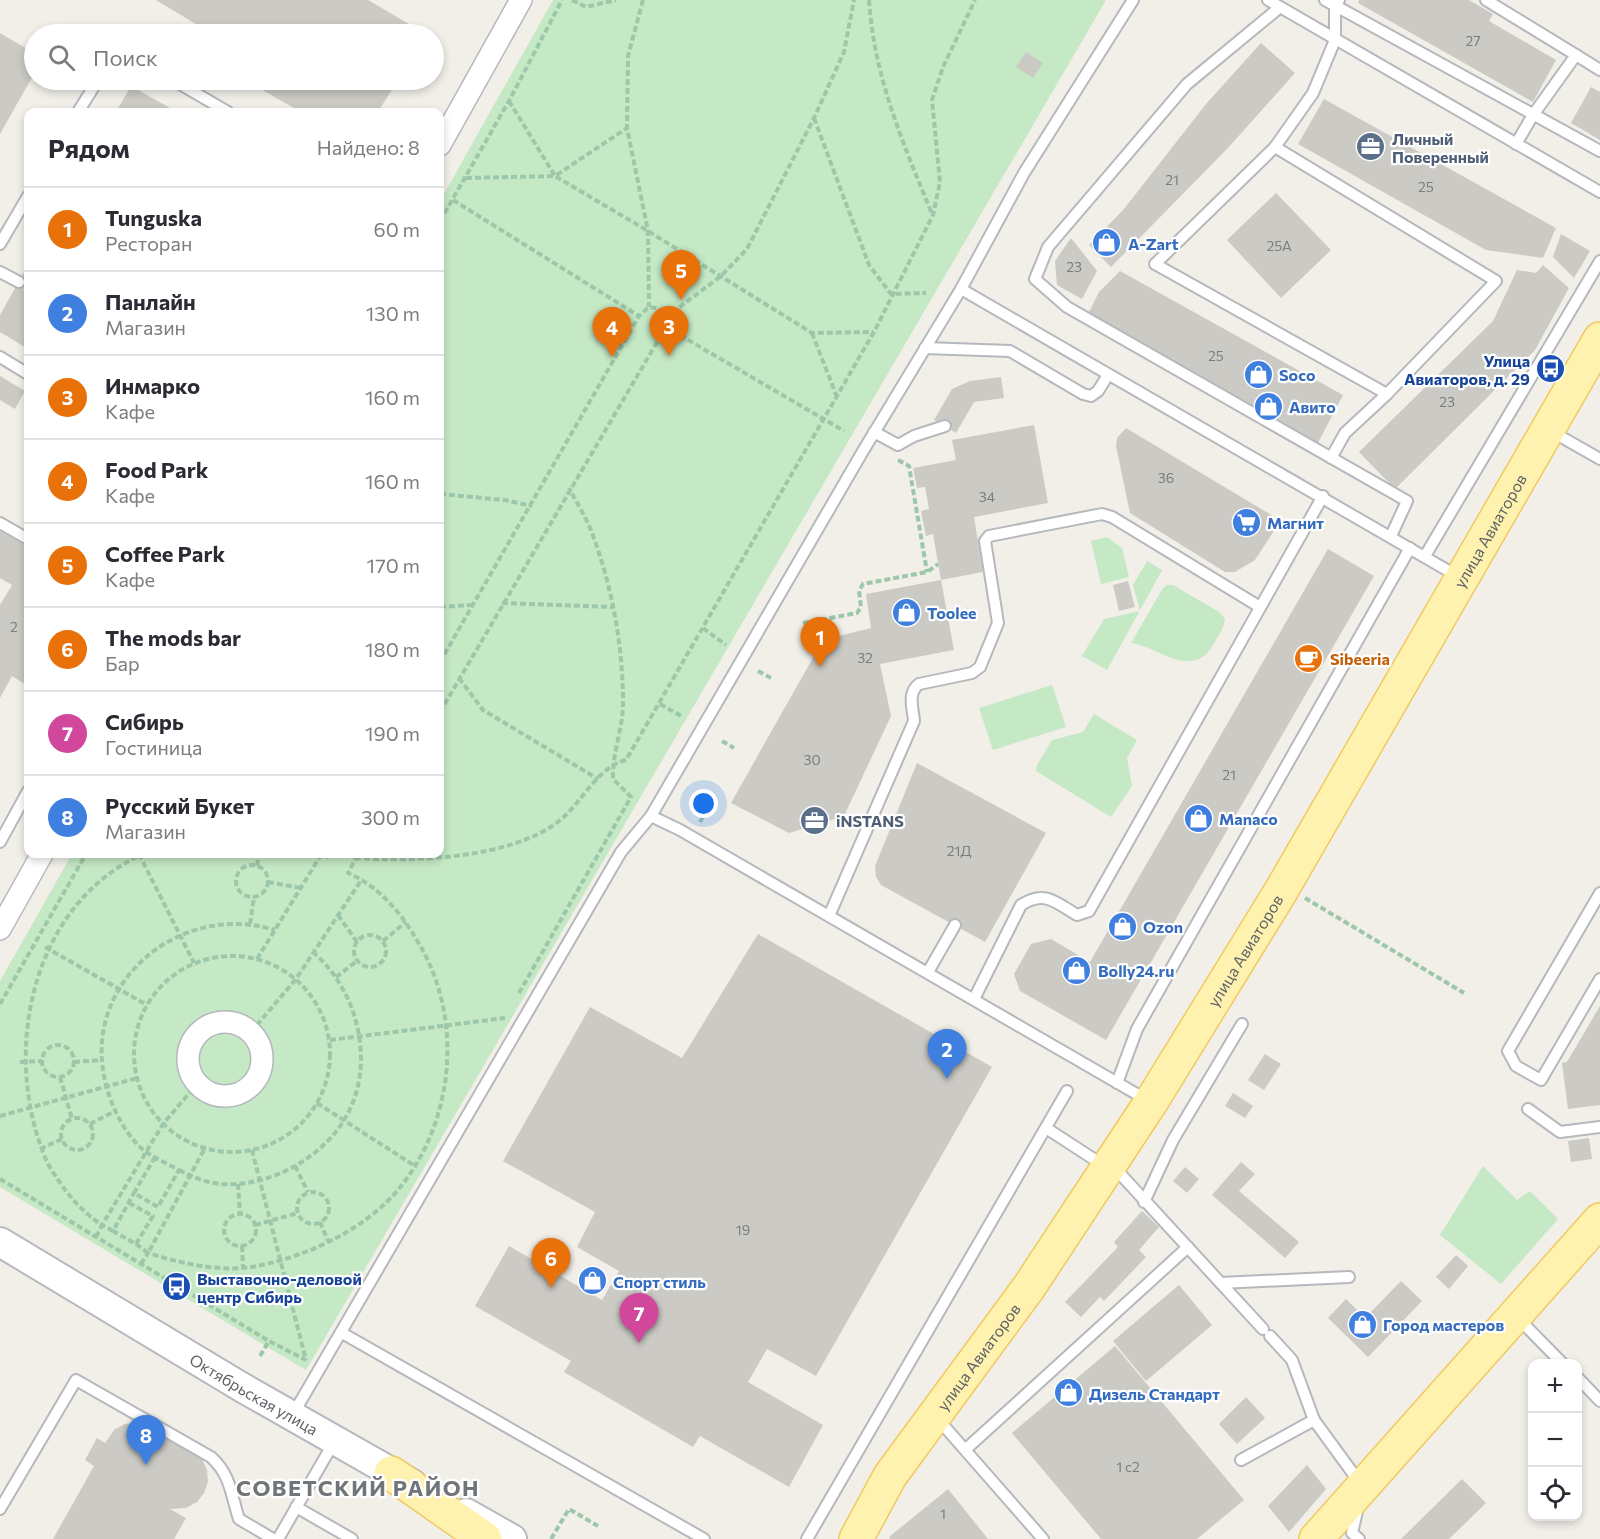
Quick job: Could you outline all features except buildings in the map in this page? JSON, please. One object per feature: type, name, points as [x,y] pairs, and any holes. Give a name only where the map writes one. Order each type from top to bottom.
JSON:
[{"type":"main road","name":"улица Авиаторов","points":[[856,1539],[890,1476],[1029,1287],[1151,1102],[1284,886],[1600,339]]},
{"type":"main road","points":[[1316,1539],[1600,1220]]},
{"type":"main road","points":[[391,1473],[485,1539]]},
{"type":"street","points":[[444,138],[521,0]]},
{"type":"street","points":[[0,929],[40,858]]},
{"type":"street","points":[[228,1022],[251,1032],[260,1047],[262,1065],[251,1086],[230,1096],[218,1096],[197,1084],[188,1061],[189,1048],[199,1033],[215,1023],[228,1022]]},
{"type":"street","name":"Октябрьская улица","points":[[0,1242],[292,1416],[512,1539]]},
{"type":"lane","points":[[292,1416],[621,852],[651,816],[874,432],[961,289],[1024,173],[1133,0]]},
{"type":"lane","points":[[1268,0],[1600,192]]},
{"type":"lane","points":[[1325,0],[1337,3],[1600,151]]},
{"type":"lane","points":[[1486,0],[1600,70]]},
{"type":"lane","points":[[1337,3],[1335,40],[1313,93],[1275,147],[1155,264],[1387,394]]},
{"type":"lane","points":[[1279,8],[1187,84],[1048,247],[1035,279],[1067,307],[1407,501],[1391,536]]},
{"type":"lane","points":[[1516,144],[1533,115],[1576,56]]},
{"type":"lane","points":[[80,108],[92,90]]},
{"type":"lane","points":[[190,90],[221,108]]},
{"type":"lane","points":[[1275,147],[1496,281],[1387,394],[1345,433],[1332,458]]},
{"type":"lane","points":[[0,244],[24,203]]},
{"type":"lane","points":[[1425,556],[1600,261]]},
{"type":"lane","points":[[0,272],[19,282]]},
{"type":"lane","points":[[961,289],[1323,496],[1462,579]]},
{"type":"lane","points":[[926,348],[1010,351],[1083,394],[1092,396],[1108,375]]},
{"type":"lane","points":[[0,357],[24,372]]},
{"type":"lane","points":[[874,432],[898,445],[914,436],[945,426]]},
{"type":"lane","points":[[1549,430],[1600,459]]},
{"type":"lane","points":[[974,999],[1021,905],[1034,897],[1047,897],[1077,915],[1089,911],[1323,496]]},
{"type":"lane","points":[[829,916],[914,721],[911,695],[914,688],[919,684],[972,673],[980,668],[998,623],[985,542],[989,536],[1102,514],[1260,607]]},
{"type":"lane","points":[[0,523],[24,537]]},
{"type":"lane","points":[[1118,1083],[1137,1029],[1410,548]]},
{"type":"lane","points":[[0,842],[24,798]]},
{"type":"lane","points":[[651,816],[680,830],[1151,1102]]},
{"type":"lane","points":[[1599,896],[1508,1051],[1516,1066],[1541,1080],[1600,979]]},
{"type":"lane","points":[[928,972],[955,925]]},
{"type":"lane","points":[[1144,1202],[1173,1140],[1242,1024]]},
{"type":"lane","points":[[807,1539],[1067,1091]]},
{"type":"lane","points":[[1528,1109],[1560,1132],[1600,1127]]},
{"type":"lane","points":[[1046,1128],[1110,1166],[1292,1360],[1314,1420],[1362,1486],[1352,1533],[1359,1539]]},
{"type":"lane","points":[[966,1449],[1188,1247]]},
{"type":"lane","points":[[1221,1283],[1349,1277]]},
{"type":"lane","points":[[1515,1315],[1558,1359]]},
{"type":"lane","points":[[342,1333],[704,1539]]},
{"type":"lane","points":[[0,1509],[76,1380],[211,1457],[223,1467],[230,1482],[231,1498],[239,1519],[273,1539]]},
{"type":"lane","points":[[1582,1382],[1600,1401]]},
{"type":"lane","points":[[935,1415],[1042,1539]]},
{"type":"lane","points":[[1241,1460],[1314,1420]]},
{"type":"lane","points":[[278,1539],[335,1439]]},
{"type":"lane","points":[[296,1507],[334,1534],[352,1539]]},
{"type":"path","points":[[444,215],[509,101],[562,0]]},
{"type":"path","points":[[572,0],[586,7],[616,0]]},
{"type":"path","points":[[643,0],[628,56],[627,128],[648,231],[649,308]]},
{"type":"path","points":[[665,318],[721,276],[747,249],[814,118],[843,52],[854,0]]},
{"type":"path","points":[[869,0],[871,28],[890,110],[933,215]]},
{"type":"path","points":[[444,857],[474,852],[530,837],[559,821],[613,763],[626,760],[874,332],[891,294],[933,215],[940,182],[932,100],[943,67],[975,0]]},
{"type":"path","points":[[509,101],[555,176],[812,333],[874,332]]},
{"type":"path","points":[[814,118],[869,265],[891,294]]},
{"type":"path","points":[[466,178],[555,176],[627,128]]},
{"type":"path","points":[[453,200],[639,316]]},
{"type":"path","points":[[891,294],[926,293]]},
{"type":"path","points":[[444,654],[471,605],[532,506],[639,316],[649,308],[657,308],[665,318],[666,327],[569,488],[444,705]]},
{"type":"path","points":[[666,327],[844,431]]},
{"type":"path","points":[[812,333],[837,397]]},
{"type":"path","points":[[898,460],[909,466],[927,572]]},
{"type":"path","points":[[517,998],[631,797],[613,779],[613,763],[623,704],[621,661],[612,607],[591,530],[569,488]]},
{"type":"path","points":[[444,494],[505,500],[532,506]]},
{"type":"path","points":[[803,623],[857,613],[861,607],[859,591],[863,584],[927,572],[938,564]]},
{"type":"path","points":[[502,603],[612,607]]},
{"type":"path","points":[[444,607],[471,605]]},
{"type":"path","points":[[702,628],[726,645]]},
{"type":"path","points":[[758,671],[771,678]]},
{"type":"path","points":[[459,678],[483,710],[598,779]]},
{"type":"path","points":[[660,704],[682,717]]},
{"type":"path","points":[[722,741],[734,748]]},
{"type":"path","points":[[700,822],[706,811]]},
{"type":"path","points":[[0,1004],[84,858]]},
{"type":"path","points":[[26,1003],[45,947],[68,911],[88,888],[134,858]]},
{"type":"path","points":[[142,858],[194,963]]},
{"type":"path","points":[[257,866],[258,858]]},
{"type":"path","points":[[257,959],[317,858]]},
{"type":"path","points":[[23,1018],[20,1062],[26,1109],[40,1149],[62,1188],[81,1209],[102,1225],[148,1253],[189,1263],[243,1267],[282,1259],[328,1241],[371,1215],[398,1190],[434,1130],[444,1087],[447,1025],[435,978],[421,947],[406,922],[385,897],[362,879],[348,873],[355,858]]},
{"type":"path","points":[[381,858],[418,861],[437,858]]},
{"type":"path","points":[[257,866],[265,872],[268,882],[264,892],[254,897],[243,895],[236,882],[243,868],[257,866]]},
{"type":"path","points":[[251,1032],[296,979],[362,879]]},
{"type":"path","points":[[268,882],[301,888]]},
{"type":"path","points":[[1284,886],[1464,993]]},
{"type":"path","points":[[250,924],[254,897]]},
{"type":"path","points":[[338,915],[357,942]]},
{"type":"path","points":[[383,941],[406,922]]},
{"type":"path","points":[[274,930],[250,924],[208,926],[180,935],[140,963],[119,990],[105,1021],[102,1060],[106,1087],[129,1134],[155,1157],[210,1183],[238,1184],[260,1179],[295,1166],[320,1147],[344,1121],[357,1088],[359,1036],[352,1008],[336,977],[314,952]]},
{"type":"path","points":[[370,935],[383,941],[386,952],[382,962],[366,967],[357,961],[354,951],[357,942],[370,935]]},
{"type":"path","points":[[45,947],[147,1005]]},
{"type":"path","points":[[240,955],[257,959],[272,963],[296,979],[320,1007],[330,1040],[330,1068],[317,1103],[302,1124],[277,1142],[252,1150],[215,1152],[185,1142],[163,1124],[141,1092],[133,1059],[137,1026],[152,996],[176,972],[206,958],[240,955]]},
{"type":"path","points":[[336,977],[357,961]]},
{"type":"path","points":[[499,1028],[511,1008]]},
{"type":"path","points":[[330,1040],[505,1018]]},
{"type":"path","points":[[58,1045],[71,1052],[74,1062],[70,1072],[60,1077],[49,1075],[42,1061],[45,1052],[58,1045]]},
{"type":"path","points":[[74,1062],[102,1060]]},
{"type":"path","points":[[20,1062],[42,1061]]},
{"type":"path","points":[[60,1077],[72,1119]]},
{"type":"path","points":[[0,1116],[137,1078]]},
{"type":"path","points":[[96,1237],[163,1124],[197,1084]]},
{"type":"path","points":[[317,1103],[414,1166]]},
{"type":"path","points":[[90,1124],[116,1111]]},
{"type":"path","points":[[82,1118],[90,1124],[92,1140],[84,1149],[73,1150],[62,1139],[64,1125],[72,1119],[82,1118]]},
{"type":"path","points":[[403,1194],[439,1132]]},
{"type":"path","points":[[40,1149],[62,1139]]},
{"type":"path","points":[[141,1264],[205,1148]]},
{"type":"path","points":[[252,1150],[272,1220],[306,1360]]},
{"type":"path","points":[[112,1231],[155,1157]]},
{"type":"path","points":[[295,1166],[308,1192]]},
{"type":"path","points":[[136,1244],[179,1170]]},
{"type":"path","points":[[0,1179],[269,1341],[306,1360]]},
{"type":"path","points":[[238,1184],[240,1214]]},
{"type":"path","points":[[308,1192],[318,1192],[328,1203],[328,1214],[320,1222],[309,1223],[298,1213],[298,1203],[308,1192]]},
{"type":"path","points":[[134,1193],[158,1207]]},
{"type":"path","points":[[129,1203],[153,1216]]},
{"type":"path","points":[[255,1225],[298,1213]]},
{"type":"path","points":[[240,1214],[249,1217],[255,1225],[255,1236],[242,1246],[227,1240],[224,1230],[227,1221],[240,1214]]},
{"type":"path","points":[[320,1222],[328,1241]]},
{"type":"path","points":[[242,1246],[243,1267]]},
{"type":"path","points":[[260,1356],[269,1341]]},
{"type":"path","points":[[306,1360],[312,1349]]},
{"type":"path","points":[[551,1539],[569,1509],[598,1526]]},
{"type":"green space","points":[[553,0],[1106,0],[306,1370],[0,1187],[0,981],[70,858],[444,858],[444,194]]},
{"type":"green space","points":[[1107,537],[1122,548],[1129,577],[1101,584],[1091,541]]},
{"type":"green space","points":[[1147,561],[1162,570],[1140,610],[1133,585]]},
{"type":"green space","points":[[1173,585],[1219,612],[1225,619],[1222,630],[1213,645],[1205,655],[1195,660],[1174,659],[1131,643],[1163,588]]},
{"type":"green space","points":[[1139,611],[1107,670],[1082,656],[1104,619]]},
{"type":"green space","points":[[1052,685],[1066,727],[993,750],[979,708]]},
{"type":"green space","points":[[1094,714],[1137,740],[1127,758],[1132,786],[1111,817],[1036,771],[1037,765],[1052,740],[1083,732]]},
{"type":"green space","points":[[1483,1166],[1517,1200],[1530,1191],[1558,1219],[1501,1284],[1440,1235]]},
{"type":"place","name":"Личный Поверенный","points":[[1371,147]]},
{"type":"place","name":"A-Zart","points":[[1107,243]]},
{"type":"place","name":"Coffee Park","points":[[681,300]]},
{"type":"place","name":"Инмарко","points":[[669,356]]},
{"type":"place","name":"Food Park","points":[[612,357]]},
{"type":"place","name":"Улица Авиаторов, д. 29","points":[[1551,369]]},
{"type":"place","name":"Soco","points":[[1258,374]]},
{"type":"place","name":"Авито","points":[[1268,406]]},
{"type":"place","name":"Магнит","points":[[1246,522]]},
{"type":"place","name":"Toolee","points":[[906,612]]},
{"type":"place","name":"Sibeeria","points":[[1309,658]]},
{"type":"place","name":"Tunguska","points":[[820,667]]},
{"type":"place","name":"Manaco","points":[[1198,818]]},
{"type":"place","name":"iNSTANS","points":[[815,820]]},
{"type":"place","name":"Ozon","points":[[1122,926]]},
{"type":"place","name":"Bolly24.ru","points":[[1077,970]]},
{"type":"place","name":"Панлайн","points":[[947,1079]]},
{"type":"place","name":"Спорт стиль","points":[[592,1281]]},
{"type":"place","name":"Выставочно-деловой центр Сибирь","points":[[176,1287]]},
{"type":"place","name":"The mods bar","points":[[551,1288]]},
{"type":"place","name":"Город мастеров","points":[[1362,1324]]},
{"type":"place","name":"Сибирь","points":[[639,1343]]},
{"type":"place","name":"Дизель Стандарт","points":[[1068,1393]]},
{"type":"place","name":"Русский Букет","points":[[146,1465]]},
{"type":"district","name":"СОВЕТСКИЙ РАЙОН","points":[[358,1487]]}]
